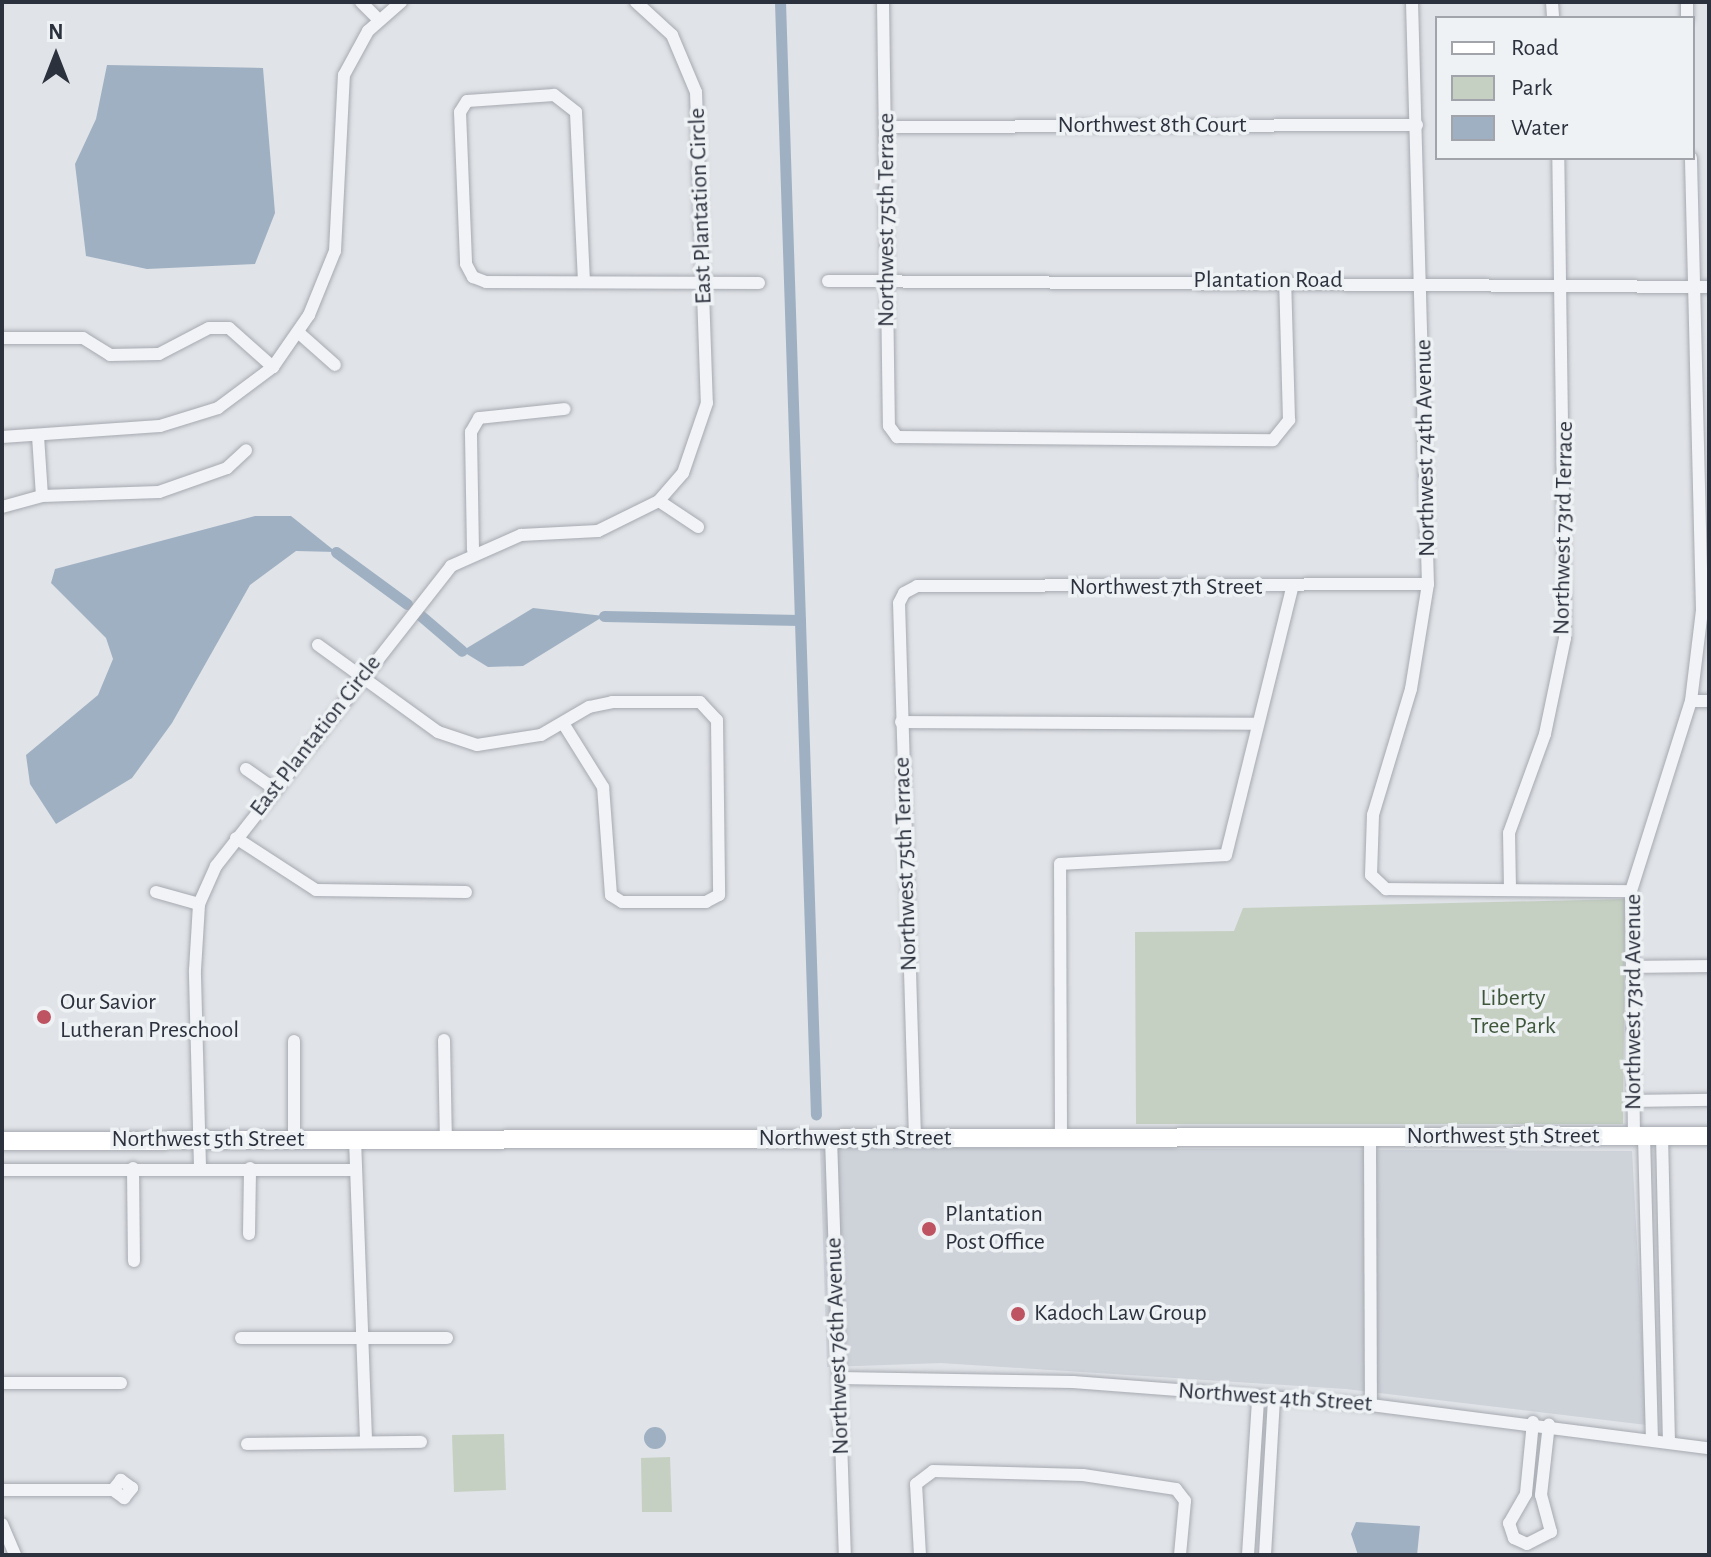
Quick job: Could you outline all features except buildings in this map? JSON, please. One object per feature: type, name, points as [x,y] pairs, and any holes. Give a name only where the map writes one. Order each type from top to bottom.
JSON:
[{"type":"street","points":[[361,2],[378,19]]},
{"type":"street","points":[[2,437],[184,420],[218,408],[273,367],[299,333],[339,232],[344,75],[378,19],[401,2]]},
{"type":"street","name":"Northwest 75th Terrace","points":[[883,2],[889,426],[897,437],[1284,435],[1285,281]]},
{"type":"street","name":"Northwest 74th Avenue","points":[[1412,2],[1428,584],[1411,689],[1373,815],[1374,886],[1510,889]]},
{"type":"street","name":"East Plantation Circle","points":[[200,1167],[199,904],[236,838],[366,674],[434,582],[473,550],[521,535],[598,531],[659,501],[702,432],[705,282],[696,92],[678,45],[646,4]]},
{"type":"street","points":[[584,282],[576,112],[567,99],[478,94],[460,112],[466,264],[473,277],[584,282],[759,283]]},
{"type":"street","name":"Northwest 8th Court","points":[[887,127],[1417,125]]},
{"type":"street","name":"Northwest 73rd Terrace","points":[[1510,889],[1509,833],[1545,734],[1565,638],[1563,282],[1558,160]]},
{"type":"street","name":"Northwest 73rd Avenue","points":[[1669,1439],[1647,1136],[1634,1101],[1631,891],[1691,701],[1705,570],[1704,434],[1694,286],[1691,160]]},
{"type":"street","name":"Plantation Road","points":[[828,281],[1422,280],[1709,287]]},
{"type":"street","points":[[2,338],[83,338],[110,355],[159,354],[219,326],[235,329],[273,367]]},
{"type":"street","points":[[299,333],[335,365]]},
{"type":"street","points":[[473,550],[471,432],[479,418],[565,409]]},
{"type":"street","points":[[38,436],[42,496]]},
{"type":"street","points":[[2,507],[42,496],[159,492],[227,468],[246,450]]},
{"type":"street","points":[[659,501],[698,527]]},
{"type":"street","name":"Northwest 7th Street","points":[[904,593],[917,586],[1292,589],[1428,584]]},
{"type":"street","points":[[1061,1138],[1060,864],[1226,855],[1253,724],[1292,589]]},
{"type":"street","name":"Northwest 75th Terrace","points":[[904,593],[901,722],[915,1138]]},
{"type":"street","points":[[318,645],[366,674],[438,732],[477,745],[511,744],[612,702],[700,702],[711,709],[719,895],[622,902],[611,895],[603,787],[563,723]]},
{"type":"street","points":[[1691,701],[1709,701]]},
{"type":"street","points":[[901,722],[1253,724]]},
{"type":"street","points":[[246,769],[273,788]]},
{"type":"street","points":[[236,838],[316,890],[466,892]]},
{"type":"street","points":[[1510,889],[1631,891]]},
{"type":"street","points":[[156,892],[199,904]]},
{"type":"street","points":[[1632,967],[1709,966]]},
{"type":"street","points":[[444,1040],[446,1141]]},
{"type":"street","points":[[294,1041],[294,1140]]},
{"type":"street","points":[[1634,1101],[1709,1100]]},
{"type":"street","name":"Northwest 73rd Avenue","points":[[1647,1136],[1652,1437]]},
{"type":"street","name":"Northwest 5th Street","points":[[2,1141],[1709,1136]]},
{"type":"street","points":[[1370,1137],[1371,1405]]},
{"type":"street","name":"Northwest 76th Avenue","points":[[831,1138],[845,1555]]},
{"type":"street","points":[[355,1139],[366,1442]]},
{"type":"street","points":[[2,1170],[200,1167],[355,1170]]},
{"type":"street","points":[[133,1168],[134,1261]]},
{"type":"street","points":[[249,1234],[250,1168]]},
{"type":"street","points":[[241,1338],[447,1338]]},
{"type":"street","name":"Northwest 4th Street","points":[[839,1378],[1073,1382],[1258,1399],[1371,1405],[1669,1439],[1709,1448]]},
{"type":"street","points":[[2,1383],[121,1383]]},
{"type":"street","points":[[1248,1555],[1258,1399]]},
{"type":"street","points":[[1265,1555],[1274,1400]]},
{"type":"street","points":[[1533,1422],[1526,1494],[1509,1523],[1514,1538],[1527,1544],[1551,1532],[1541,1495],[1549,1424]]},
{"type":"street","points":[[247,1444],[421,1442]]},
{"type":"street","points":[[920,1555],[916,1484],[923,1475],[1083,1475],[1159,1484],[1181,1494],[1180,1555]]},
{"type":"street","points":[[2,1490],[113,1490]]},
{"type":"street","points":[[2,1524],[15,1555]]},
{"type":"shaded area","points":[[820,1147],[1632,1151],[1647,1425],[1346,1389],[941,1363],[827,1367]]},
{"type":"green space","name":"Liberty Tree Park","points":[[1625,899],[1623,1124],[1136,1124],[1135,932],[1234,931],[1243,908]]},
{"type":"green space","points":[[504,1434],[506,1490],[454,1492],[452,1435]]},
{"type":"green space","points":[[670,1457],[672,1512],[642,1512],[641,1458]]},
{"type":"water","points":[[107,65],[263,68],[275,213],[255,264],[147,269],[86,256],[75,164],[96,119]]},
{"type":"water","points":[[255,516],[291,516],[336,552],[296,551],[250,585],[172,723],[132,778],[56,824],[30,784],[26,755],[98,695],[113,659],[106,638],[51,583],[55,569]]},
{"type":"water","points":[[533,608],[604,616],[523,666],[488,667],[462,651]]},
{"type":"water","points":[[655,1427],[663,1430],[666,1438],[663,1446],[655,1449],[647,1446],[644,1438],[647,1430]]},
{"type":"water","points":[[1356,1522],[1420,1526],[1417,1555],[1358,1555],[1351,1534]]},
{"type":"waterway","points":[[780,2],[816,1114]]},
{"type":"waterway","points":[[336,552],[407,604]]},
{"type":"waterway","points":[[420,615],[462,651]]},
{"type":"waterway","points":[[604,616],[800,620]]},
{"type":"place","name":"Our Savior Lutheran Preschool","points":[[44,1017]]},
{"type":"place","name":"Plantation Post Office","points":[[929,1229]]},
{"type":"place","name":"Kadoch Law Group","points":[[1018,1314]]}]
